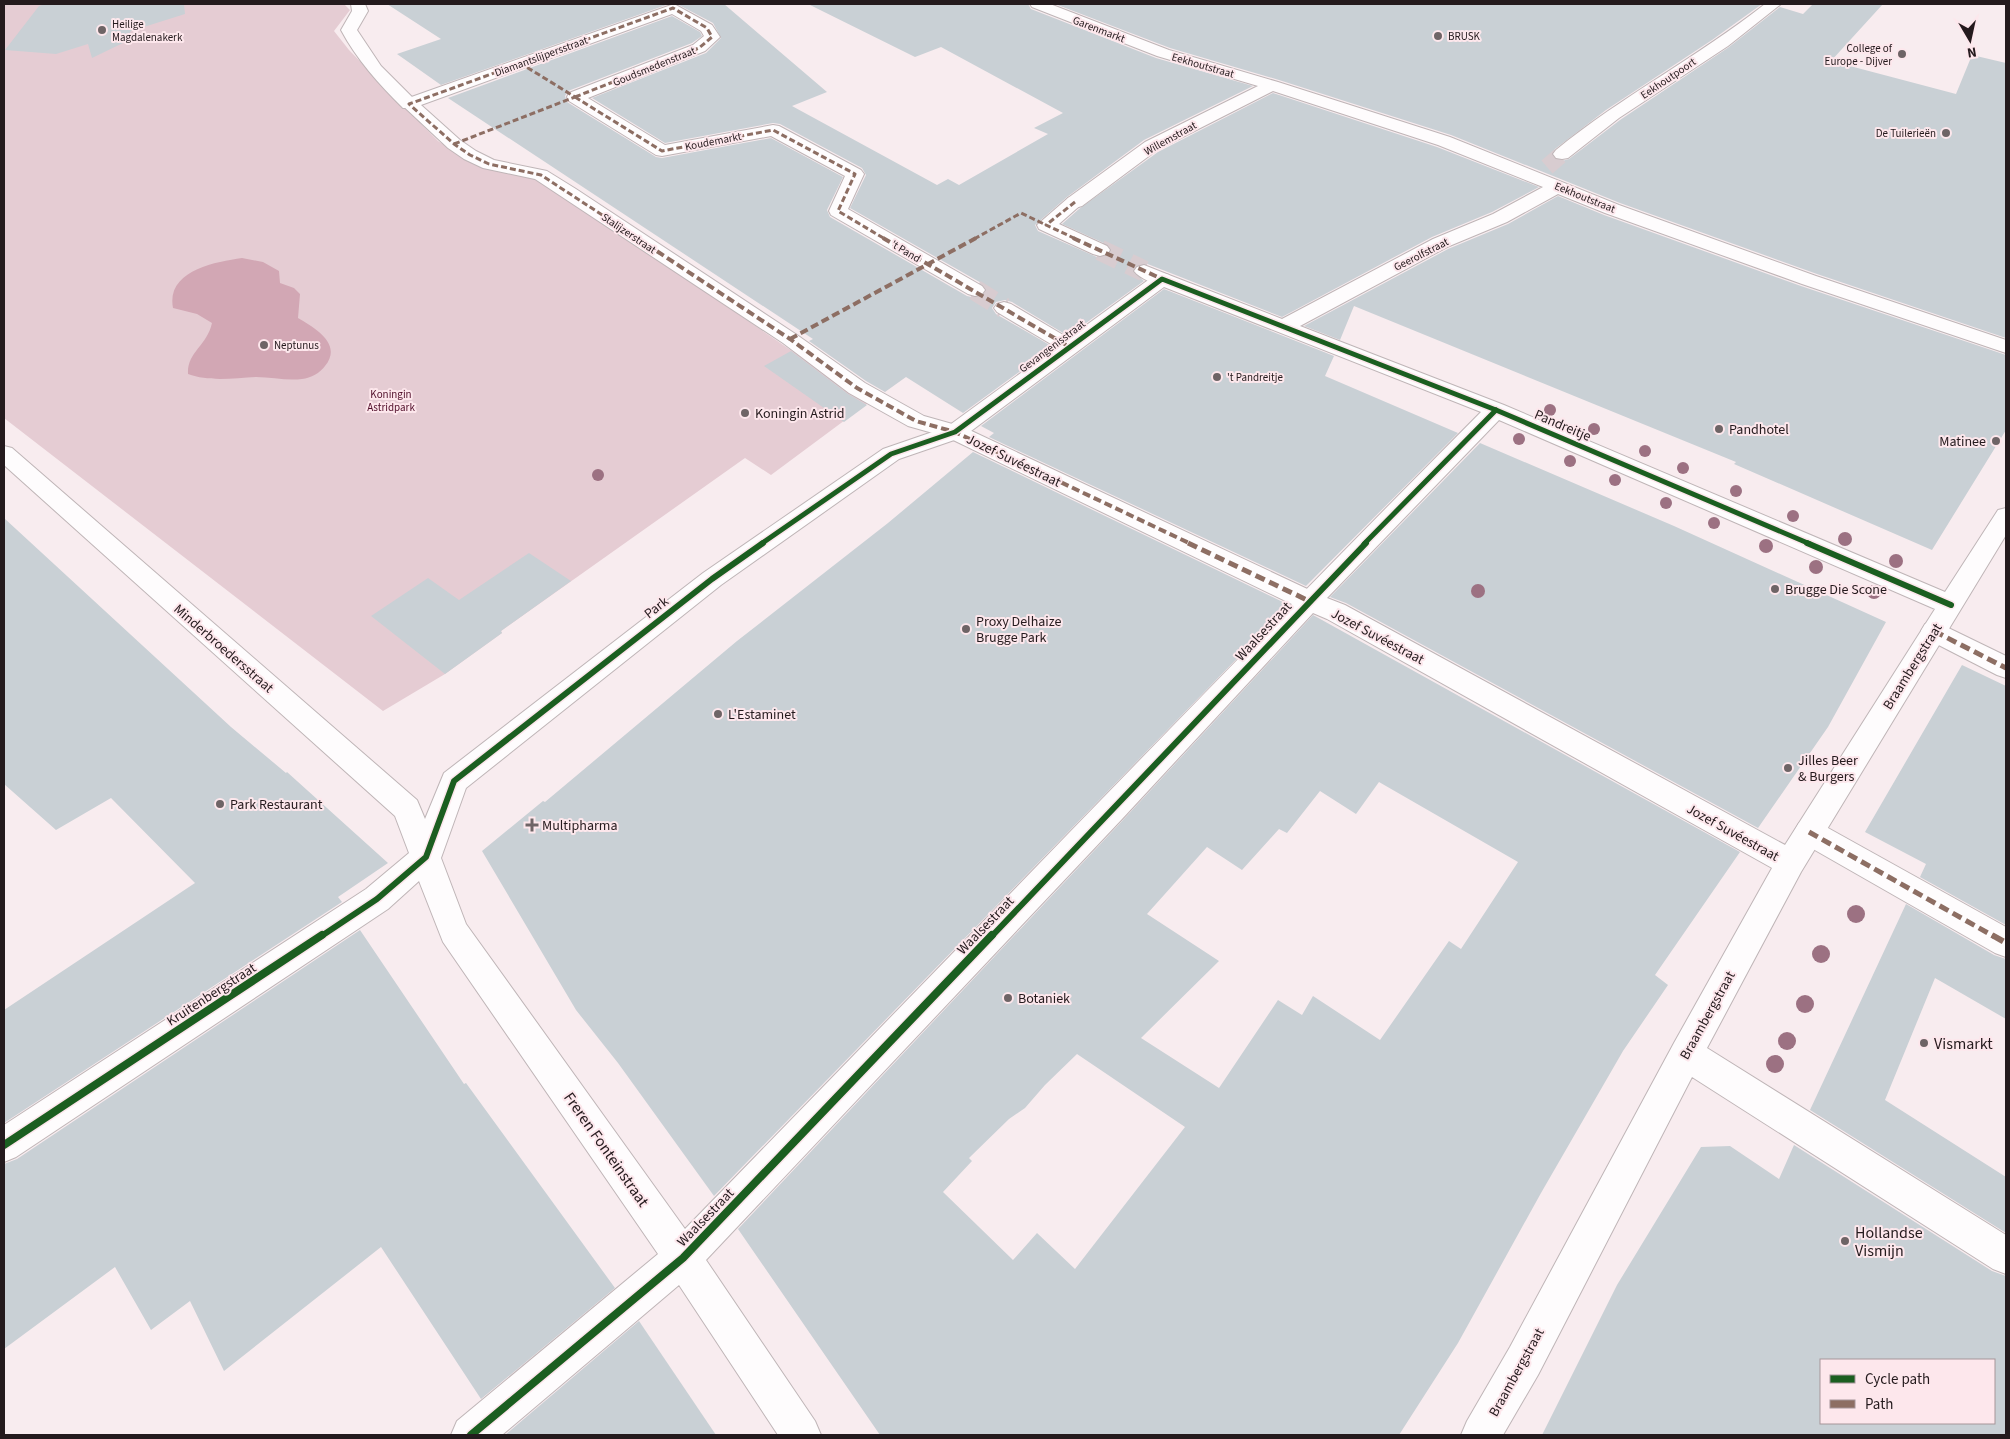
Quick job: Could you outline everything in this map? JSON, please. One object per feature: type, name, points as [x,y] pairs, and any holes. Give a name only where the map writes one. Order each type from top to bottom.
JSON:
[{"type":"street","name":"Stalijzerstraat","points":[[358,4],[360,11],[349,30],[364,57],[409,104],[454,144],[470,155],[490,164],[541,175],[790,339],[857,388],[916,422],[955,432]]},
{"type":"street","name":"Garenmarkt","points":[[1037,4],[1163,53]]},
{"type":"street","name":"Eekhoutpoort","points":[[1562,154],[1582,136],[1744,29],[1774,4]]},
{"type":"street","name":"Diamantslijpersstraat","points":[[409,104],[673,8]]},
{"type":"street","name":"Goudsmedenstraat","points":[[575,97],[699,48],[712,37],[707,28],[673,8]]},
{"type":"street","name":"Eekhoutstraat","points":[[1163,53],[1272,85],[1540,172],[1559,186],[1612,208],[1809,280],[2006,347]]},
{"type":"street","name":"Willemstraat","points":[[1100,250],[1046,226],[1151,146],[1272,85]]},
{"type":"street","name":"Koudemarkt","points":[[575,97],[662,152],[772,130],[855,174],[838,211]]},
{"type":"street","name":"Geerolfstraat","points":[[1284,326],[1440,243],[1500,218],[1559,186]]},
{"type":"street","name":"'t Pand","points":[[838,211],[975,290]]},
{"type":"street","name":"Gevangenisstraat","points":[[955,432],[1068,346],[1153,275]]},
{"type":"street","name":"Pandreitje","points":[[1153,275],[1496,410],[1951,605]]},
{"type":"street","points":[[1004,308],[1068,346]]},
{"type":"street","name":"Waalsestraat","points":[[471,1435],[683,1258],[1112,810],[1309,601],[1496,410]]},
{"type":"street","name":"Jozef Suvéestraat","points":[[955,432],[1309,601],[1336,612],[1790,863]]},
{"type":"street","name":"Park","points":[[426,856],[454,781],[712,579],[891,454],[955,432]]},
{"type":"street","name":"Minderbroedersstraat","points":[[4,453],[407,809],[426,856]]},
{"type":"street","name":"Braambergstraat","points":[[1481,1435],[1524,1361],[1686,1054],[1790,863],[2006,516]]},
{"type":"street","points":[[1934,631],[2006,668]]},
{"type":"street","points":[[1809,832],[2006,943]]},
{"type":"street","name":"Kruitenbergstraat","points":[[4,1145],[377,899],[426,856]]},
{"type":"street","name":"Freren Fonteinstraat","points":[[426,856],[454,932],[683,1258],[801,1435]]},
{"type":"street","points":[[1686,1054],[2006,1256]]},
{"type":"green space","name":"Koningin Astridpark","points":[[4,4],[344,4],[350,10],[334,31],[349,50],[438,141],[477,165],[521,174],[545,182],[868,403],[771,475],[745,458],[501,631],[502,633],[445,674],[383,711],[4,418]]},
{"type":"shaded area","points":[[242,258],[263,262],[279,271],[280,283],[294,288],[300,294],[298,318],[325,338],[331,351],[330,358],[318,373],[309,378],[302,379],[256,377],[213,379],[188,374],[191,360],[206,338],[212,323],[197,314],[173,308],[173,295],[177,285],[184,277],[206,266]]},
{"type":"building","name":"Heilige Magdalenakerk","points":[[45,4],[184,4],[185,14],[131,31],[123,43],[92,58],[88,44],[56,54],[5,50],[39,6]]},
{"type":"building","points":[[387,4],[669,4],[441,85],[397,54],[441,39]]},
{"type":"building","points":[[677,4],[724,4],[827,92],[792,106],[937,185],[948,179],[959,185],[1048,134],[1034,128],[1063,113],[941,47],[915,57],[808,4],[1028,4],[1031,9],[1156,58],[1253,86],[1144,140],[1067,197],[1035,225],[1038,231],[1099,258],[1108,256],[1112,251],[1108,245],[1062,224],[1079,209],[1158,152],[1273,93],[1437,147],[1539,187],[1492,212],[1432,237],[1282,317],[1145,263],[1136,265],[1132,271],[1144,281],[1068,336],[1012,302],[1005,300],[996,302],[992,308],[996,314],[1053,347],[963,413],[906,377],[885,392],[866,381],[809,341],[813,339],[448,98],[672,16],[700,32],[702,36],[692,43],[568,91],[565,96],[567,102],[656,157],[662,158],[771,138],[843,177],[827,210],[830,217],[967,296],[976,298],[984,295],[987,290],[983,284],[850,208],[866,175],[862,168],[780,124],[773,123],[665,143],[592,98],[706,53],[721,38],[713,23]]},
{"type":"building","points":[[1055,4],[1762,4],[1712,40],[1606,110],[1555,149],[1552,155],[1556,160],[1562,161],[1569,159],[1620,120],[1729,47],[1780,7],[1803,14],[1813,4],[1883,4],[1831,61],[1956,94],[1972,55],[2006,63],[2006,338],[1817,274],[1620,203],[1451,135],[1279,80],[1170,48]]},
{"type":"building","points":[[1558,196],[1604,215],[1801,286],[2006,355],[2006,430],[1932,550],[1734,464],[1736,462],[1354,306],[1340,340],[1304,326],[1448,249],[1508,224]]},
{"type":"building","points":[[1164,289],[1334,356],[1325,376],[1458,433],[1306,586],[989,437],[994,433],[981,426]]},
{"type":"building","points":[[791,351],[848,394],[867,405],[844,422],[764,366]]},
{"type":"building","points":[[1480,443],[1674,526],[1886,622],[1828,727],[1758,828],[1346,603],[1330,597]]},
{"type":"building","points":[[973,452],[1289,605],[714,1196],[618,1063],[576,1010],[482,851],[543,801],[545,802],[737,641],[888,523]]},
{"type":"building","points":[[4,518],[231,727],[287,772],[388,863],[338,897],[342,902],[4,1123],[4,1010],[195,883],[111,798],[56,830],[4,784]]},
{"type":"building","points":[[529,553],[571,581],[445,674],[371,616],[428,578],[459,600]]},
{"type":"building","points":[[1313,615],[1740,852],[1655,975],[1668,985],[1623,1051],[1541,1193],[1458,1343],[1399,1435],[880,1435],[738,1229]],"holes":[[[1379,782],[1518,862],[1461,949],[1449,941],[1380,1040],[1313,996],[1302,1015],[1278,1000],[1219,1088],[1141,1038],[1219,961],[1147,914],[1207,847],[1242,870],[1279,829],[1287,833],[1320,791],[1356,814]],[[1077,1054],[1185,1127],[1075,1269],[1037,1233],[1013,1260],[943,1192],[972,1161],[969,1158],[1009,1119],[1025,1108],[1045,1085]]]},
{"type":"building","points":[[1962,665],[2006,686],[2006,925],[1920,877],[1926,864],[1865,832]]},
{"type":"building","points":[[1906,904],[1994,955],[2006,959],[2006,1019],[1935,978],[1885,1100],[2006,1177],[2006,1233],[1810,1110]]},
{"type":"building","points":[[360,930],[464,1084],[466,1083],[615,1288],[481,1399],[381,1247],[224,1371],[190,1301],[151,1330],[115,1267],[4,1349],[4,1164],[17,1159]]},
{"type":"building","points":[[1794,1145],[1992,1271],[2006,1276],[2006,1435],[1542,1435],[1617,1285],[1701,1147],[1730,1146],[1779,1179]]},
{"type":"building","points":[[639,1321],[716,1435],[505,1435]]},
{"type":"tunnel","points":[[1547,167],[1562,154]]},
{"type":"tunnel","points":[[1100,250],[1144,271]]},
{"type":"tunnel","points":[[975,290],[1004,308]]},
{"type":"marked path","points":[[575,97],[699,48],[712,37],[707,28],[673,8],[409,104],[454,144],[470,155],[489,164],[541,175],[790,339],[857,388],[916,421],[955,432],[1309,601]]},
{"type":"marked path","points":[[454,144],[575,97],[520,63]]},
{"type":"marked path","points":[[575,97],[662,151],[773,130],[855,174],[838,211],[1068,346]]},
{"type":"marked path","points":[[1075,202],[1046,225],[1162,279]]},
{"type":"marked path","points":[[790,339],[1021,213],[1046,225]]},
{"type":"marked path","points":[[1934,631],[2006,668]]},
{"type":"marked path","points":[[1809,832],[2006,943]]},
{"type":"cycle path","points":[[4,1145],[377,899],[426,857],[454,781],[712,579],[891,454],[955,432],[1162,279],[1496,410],[1951,605]]},
{"type":"cycle path","points":[[471,1435],[683,1258],[1112,810],[1309,601],[1496,410]]},
{"type":"place","name":"Heilige Magdalenakerk","points":[[102,30]]},
{"type":"place","name":"BRUSK","points":[[1438,36]]},
{"type":"place","name":"College of Europe - Dijver","points":[[1902,54]]},
{"type":"place","name":"De Tuilerieën","points":[[1946,133]]},
{"type":"place","name":"Neptunus","points":[[264,345]]},
{"type":"place","name":"'t Pandreitje","points":[[1217,377]]},
{"type":"place","name":"Koningin Astrid","points":[[745,413]]},
{"type":"place","name":"Pandhotel","points":[[1719,429]]},
{"type":"place","name":"Matinee","points":[[1996,441]]},
{"type":"place","name":"Brugge Die Scone","points":[[1775,589]]},
{"type":"place","name":"Proxy Delhaize Brugge Park","points":[[966,629]]},
{"type":"place","name":"L'Estaminet","points":[[718,714]]},
{"type":"place","name":"Jilles Beer & Burgers","points":[[1788,768]]},
{"type":"place","name":"Park Restaurant","points":[[220,804]]},
{"type":"place","name":"Multipharma","points":[[532,825]]},
{"type":"place","name":"Botaniek","points":[[1008,998]]},
{"type":"place","name":"Vismarkt","points":[[1924,1043]]},
{"type":"place","name":"Hollandse Vismijn","points":[[1845,1241]]}]
